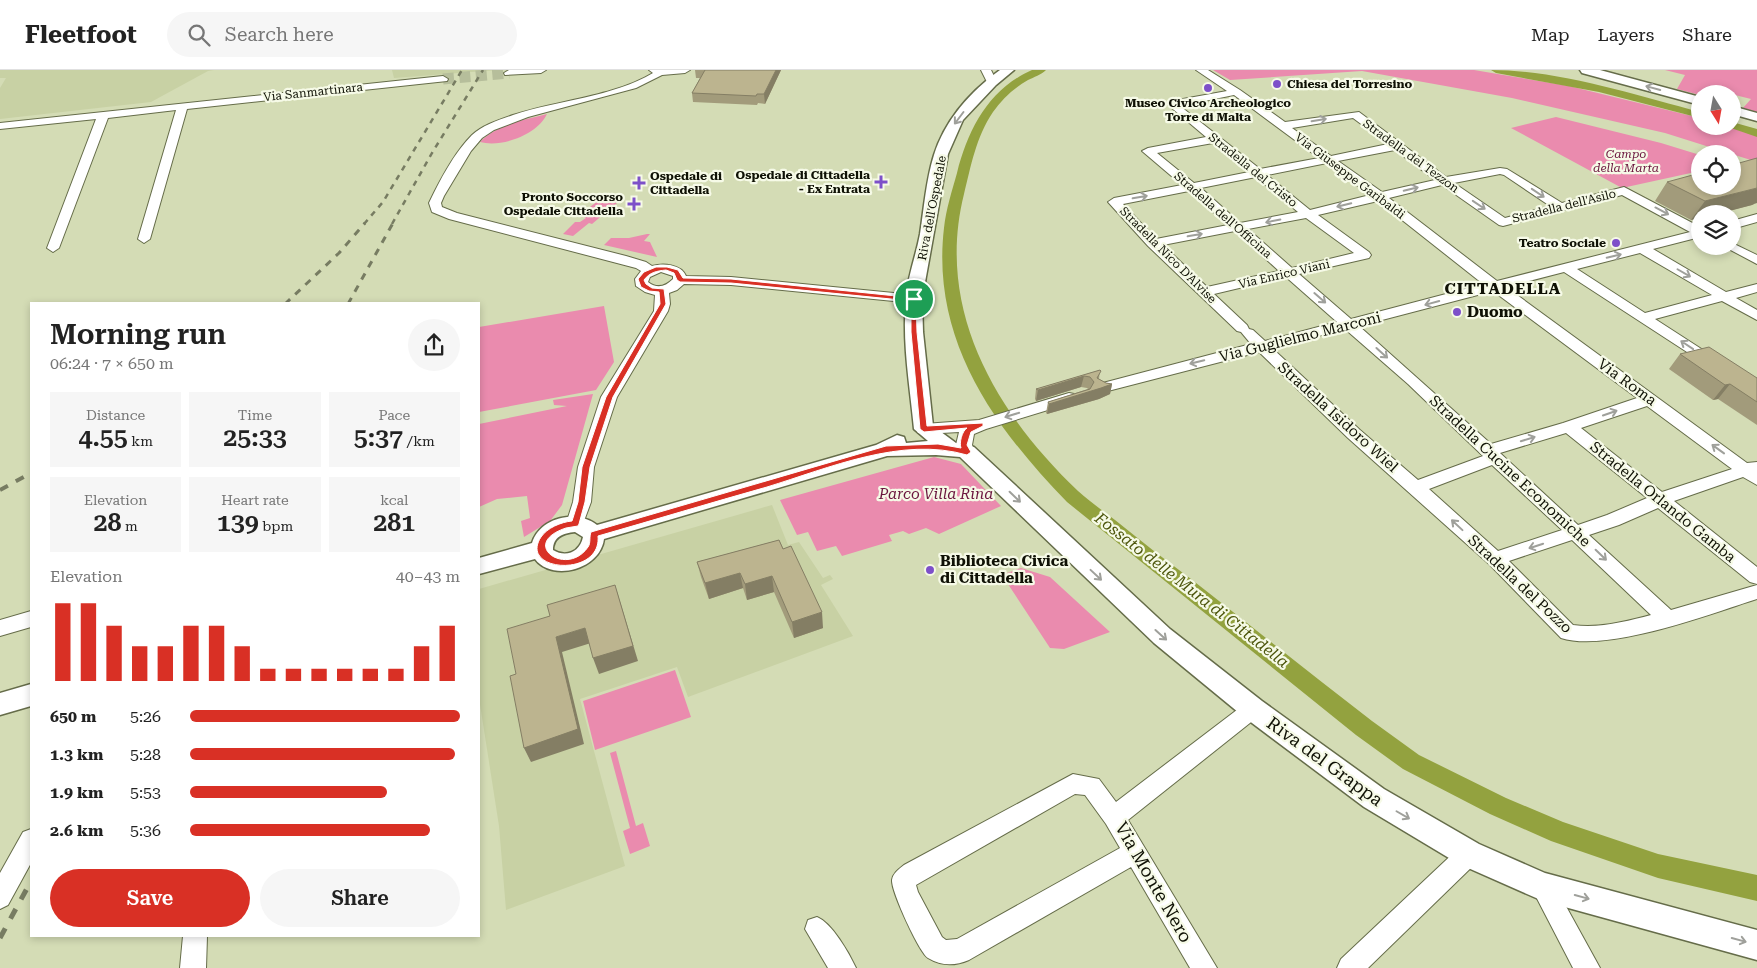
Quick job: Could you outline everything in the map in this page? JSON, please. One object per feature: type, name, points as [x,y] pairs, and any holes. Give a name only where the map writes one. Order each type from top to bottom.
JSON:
[{"type":"street","points":[[509,73],[541,70]]},
{"type":"street","points":[[650,271],[641,265],[621,259],[453,216],[436,209],[436,203],[473,141],[488,129],[513,119],[603,96],[646,81],[657,71],[672,73],[686,70]]},
{"type":"street","name":"Riva dell'Ospedale","points":[[924,429],[914,332],[914,299],[941,154],[958,119],[989,76],[1008,70]]},
{"type":"street","name":"Via Giuseppe Garibaldi","points":[[1201,70],[1236,92],[1379,196],[1496,286]]},
{"type":"street","points":[[1586,70],[1691,99]]},
{"type":"street","name":"Via Sanmartinara","points":[[0,126],[103,116],[381,81],[443,79]]},
{"type":"street","name":"Stradella del Cristo","points":[[1236,92],[1172,104],[1308,214],[1364,256]]},
{"type":"street","points":[[144,239],[183,106]]},
{"type":"street","points":[[1741,113],[1757,117]]},
{"type":"street","name":"Stradella del Tezzon","points":[[1282,126],[1355,114],[1396,146],[1503,222]]},
{"type":"street","points":[[53,248],[103,116]]},
{"type":"street","name":"Stradella dell'Officina","points":[[1215,139],[1148,151],[1350,324]]},
{"type":"street","name":"Stradella Nico D'Alvise","points":[[1262,346],[1153,243],[1114,202],[1396,146]]},
{"type":"street","points":[[1153,243],[1308,214],[1444,181],[1504,171],[1559,207]]},
{"type":"street","name":"Stradella dell'Asilo","points":[[1503,222],[1624,191],[1691,227]]},
{"type":"street","points":[[1741,222],[1757,218]]},
{"type":"street","name":"Via Guglielmo Marconi","points":[[1104,387],[1643,249],[1691,235]]},
{"type":"street","points":[[1643,249],[1757,316]]},
{"type":"street","points":[[1741,252],[1757,260]]},
{"type":"street","name":"Via Enrico Viani","points":[[1204,292],[1364,256]]},
{"type":"street","points":[[680,280],[679,274],[672,270],[661,268],[650,271],[641,279],[643,286],[651,290],[662,290],[674,286],[680,280],[731,281],[914,299]]},
{"type":"street","points":[[1566,268],[1730,374]]},
{"type":"street","name":"Via Roma","points":[[1496,286],[1753,472]]},
{"type":"street","points":[[1645,318],[1757,288]]},
{"type":"street","points":[[575,524],[582,502],[586,467],[609,397],[661,311],[663,304],[662,290]]},
{"type":"street","name":"Stradella Cucine Economiche","points":[[1350,324],[1578,533],[1668,619]]},
{"type":"street","name":"Stradella Isidoro Wiel","points":[[1262,346],[1354,434],[1416,486]]},
{"type":"street","points":[[886,449],[958,450],[964,445],[967,431],[982,424],[1082,394]]},
{"type":"street","points":[[1416,486],[1490,454],[1651,399]]},
{"type":"street","points":[[594,534],[886,449],[924,429],[982,424]]},
{"type":"street","name":"Stradella Orlando Gamba","points":[[1569,427],[1662,499],[1757,577]]},
{"type":"street","points":[[924,429],[958,450]]},
{"type":"street","name":"Riva del Grappa","points":[[958,450],[1162,636],[1253,709],[1374,798],[1468,854],[1542,887],[1757,945]]},
{"type":"street","points":[[1495,559],[1578,533],[1637,511],[1662,499],[1753,472]]},
{"type":"street","name":"Stradella del Pozzo","points":[[1416,486],[1495,559],[1568,632],[1575,635],[1583,636],[1668,619],[1757,592]]},
{"type":"street","points":[[575,524],[590,529],[594,534],[591,550],[583,557],[573,561],[562,563],[552,561],[545,556],[541,549],[542,542],[547,535],[560,527],[575,524]]},
{"type":"street","points":[[480,566],[541,549]]},
{"type":"street","points":[[0,628],[30,619]]},
{"type":"street","points":[[0,704],[30,695]]},
{"type":"street","name":"Via Monte Nero","points":[[1204,968],[1114,817],[1253,709]]},
{"type":"street","points":[[1114,817],[1091,786],[1073,784],[912,874],[904,880],[904,887],[933,946],[938,951],[947,953],[960,951],[1135,852]]},
{"type":"street","points":[[0,897],[30,842]]},
{"type":"street","points":[[1357,966],[1468,854]]},
{"type":"street","points":[[1542,887],[1587,968]]},
{"type":"street","points":[[817,929],[843,968]]},
{"type":"street","points":[[193,968],[195,937]]},
{"type":"shaded area","points":[[0,70],[214,70],[208,71],[151,102],[0,119],[0,88],[6,78],[0,78]]},
{"type":"shaded area","points":[[392,70],[498,70],[394,78]]},
{"type":"shaded area","points":[[772,505],[788,545],[799,542],[823,578],[830,575],[833,579],[821,585],[853,636],[688,697],[677,667],[580,699],[625,866],[506,910],[499,826],[480,704],[480,589]]},
{"type":"green space","points":[[1213,70],[1474,70],[1569,86],[1691,116],[1691,135],[1741,135],[1741,130],[1757,135],[1757,162],[1741,157],[1741,145],[1703,145],[1665,133],[1512,98],[1362,71],[1230,80]]},
{"type":"green space","points":[[1665,70],[1757,70],[1757,112],[1743,108],[1751,99],[1741,96],[1741,85],[1691,85],[1691,93],[1677,89],[1685,75]]},
{"type":"green space","points":[[547,114],[536,128],[518,138],[498,143],[480,142],[503,127]]},
{"type":"green space","name":"Campo della Marta","points":[[1556,117],[1661,143],[1691,152],[1691,173],[1622,188],[1511,128]]},
{"type":"green space","points":[[602,198],[615,200],[612,202],[617,203],[592,224],[589,223],[573,236],[563,234],[575,222],[580,222],[586,218],[579,215]]},
{"type":"green space","points":[[650,234],[644,241],[650,242],[657,257],[604,245],[611,238],[629,238]]},
{"type":"green space","points":[[604,306],[614,362],[596,390],[480,412],[480,327]]},
{"type":"green space","points":[[593,394],[562,505],[550,521],[524,537],[521,521],[530,518],[527,496],[497,499],[480,507],[480,424],[567,406],[554,405],[553,400]]},
{"type":"green space","name":"Parco Villa Rina","points":[[934,457],[961,464],[1001,506],[939,534],[926,528],[909,534],[903,531],[889,535],[892,541],[842,556],[836,546],[817,551],[808,532],[797,535],[780,500]]},
{"type":"green space","points":[[1021,568],[1050,577],[1110,632],[1064,649],[1050,648],[1002,575]]},
{"type":"green space","points":[[675,670],[691,717],[595,750],[583,701]]},
{"type":"green space","points":[[616,751],[636,826],[643,823],[650,846],[630,854],[623,831],[630,828],[610,753]]},
{"type":"building","points":[[705,70],[776,70],[764,94],[757,94],[756,96],[692,93]]},
{"type":"building","points":[[1757,158],[1757,188],[1741,192],[1741,162]]},
{"type":"building","points":[[1691,175],[1691,194],[1667,182]]},
{"type":"building","points":[[1693,195],[1729,195],[1705,201]]},
{"type":"building","points":[[1709,347],[1757,378],[1757,402],[1730,384],[1725,385],[1680,354]]},
{"type":"building","points":[[1100,370],[1097,378],[1112,384],[1049,404],[1048,402],[1090,389],[1094,382],[1090,377],[1084,376],[1036,389]]},
{"type":"building","points":[[779,540],[783,549],[791,546],[822,612],[792,622],[772,576],[745,584],[740,573],[705,583],[697,562]]},
{"type":"building","points":[[615,585],[633,646],[593,658],[585,628],[556,637],[578,729],[524,748],[510,676],[516,674],[507,629],[550,616],[547,605]]},
{"type":"waterway","name":"Fossato delle Mura di Cittadella","points":[[1041,70],[1025,77],[998,98],[988,111],[973,140],[967,156],[952,220],[950,275],[956,312],[966,347],[981,380],[1000,412],[1046,470],[1073,497],[1364,728],[1411,762],[1498,806],[1560,833],[1658,866],[1757,888]]},
{"type":"waterway","name":"Fossato delle Mura di Cittadella","points":[[1496,70],[1600,89],[1691,113]]},
{"type":"waterway","name":"Fossato delle Mura di Cittadella","points":[[1741,128],[1757,133]]},
{"type":"tunnel","points":[[443,79],[509,73]]},
{"type":"railway","points":[[364,224],[383,202],[462,70]]},
{"type":"railway","points":[[392,224],[432,153],[483,70]]},
{"type":"railway","points":[[287,302],[339,253],[365,223]]},
{"type":"railway","points":[[349,302],[393,223]]},
{"type":"railway","points":[[0,490],[30,474]]},
{"type":"railway","points":[[0,938],[30,883]]},
{"type":"place","name":"Chiesa del Torresino","points":[[1277,84]]},
{"type":"place","name":"Museo Civico Archeologico Torre di Malta","points":[[1208,88]]},
{"type":"place","name":"Ospedale di Cittadella - Ex Entrata","points":[[881,182]]},
{"type":"place","name":"Ospedale di Cittadella","points":[[639,183]]},
{"type":"place","name":"Pronto Soccorso Ospedale Cittadella","points":[[634,204]]},
{"type":"place","name":"Teatro Sociale","points":[[1616,243]]},
{"type":"place","name":"Duomo","points":[[1457,312]]},
{"type":"place","name":"Biblioteca Civica di Cittadella","points":[[930,570]]},
{"type":"district","name":"CITTADELLA","points":[[1503,288]]},
{"type":"route","points":[[661,268],[676,271],[679,274],[680,280],[731,281],[914,299],[914,332],[924,429],[980,424],[967,431],[964,445],[967,452],[949,447],[886,449],[594,534],[591,550],[583,557],[573,561],[562,563],[552,561],[545,556],[541,549],[542,542],[547,535],[565,525],[575,524],[582,502],[586,467],[609,397],[661,311],[663,304],[662,290],[651,290],[641,283],[643,276],[650,271],[661,268]]}]
